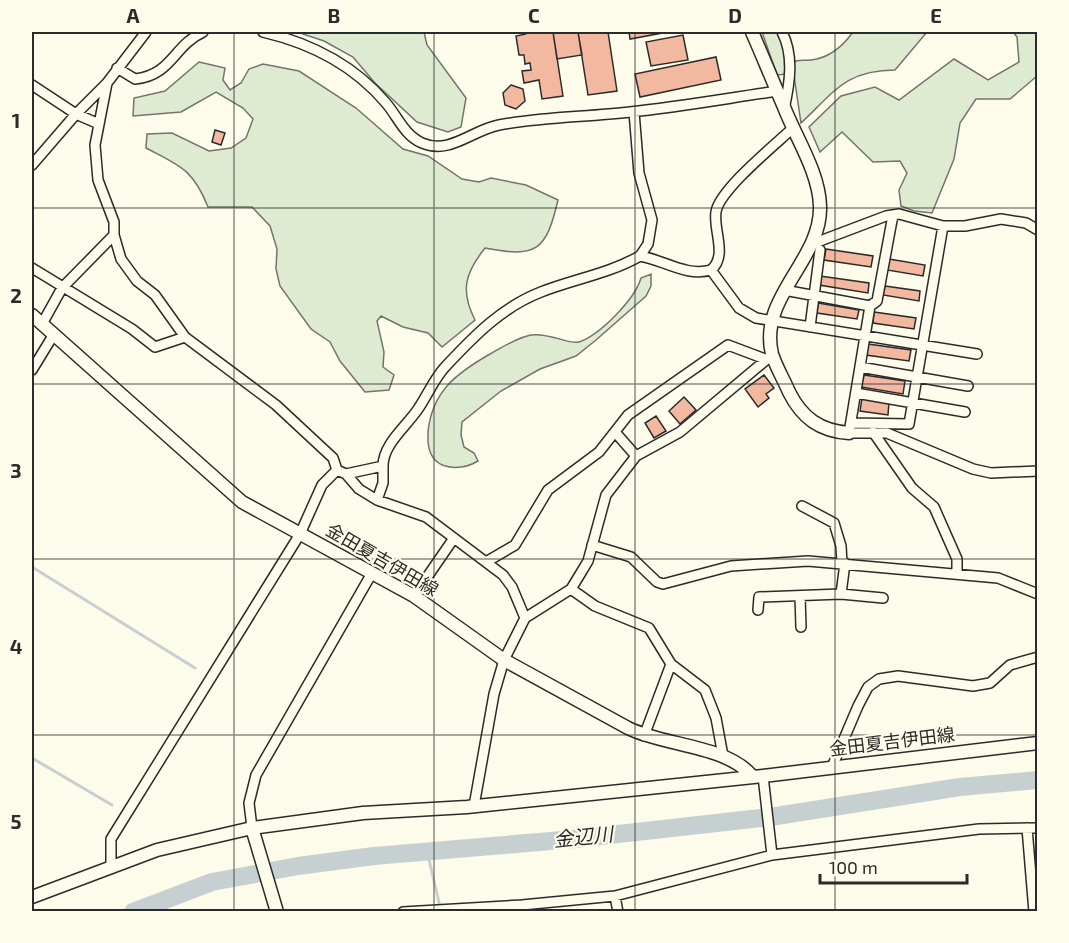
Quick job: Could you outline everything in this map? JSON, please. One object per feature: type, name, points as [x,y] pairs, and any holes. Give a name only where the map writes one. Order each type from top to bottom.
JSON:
[{"type":"main road","points":[[752,32],[784,109],[794,127],[820,203],[816,247],[784,290],[772,320],[769,357],[797,408],[810,420],[828,430],[850,428]]},
{"type":"main road","name":"金田夏吉伊田線","points":[[32,315],[242,502],[414,596],[504,660],[644,736],[723,756],[760,778]]},
{"type":"main road","name":"金田夏吉伊田線","points":[[32,897],[157,850],[252,828],[363,813],[474,806],[760,778],[832,767],[1038,743]]},
{"type":"main road","points":[[252,828],[276,911]]},
{"type":"street","points":[[32,165],[76,114],[107,83],[146,32]]},
{"type":"street","points":[[117,68],[135,79],[158,73],[188,42],[203,32]]},
{"type":"street","points":[[262,32],[305,45],[341,62],[386,102],[406,131],[419,142],[430,146],[443,147],[499,125],[634,112],[778,91]]},
{"type":"street","points":[[782,32],[788,44],[790,82],[784,109]]},
{"type":"street","points":[[107,83],[95,145],[98,180],[114,222],[114,235],[121,259],[136,280],[155,295],[185,337],[276,405],[333,458],[342,472],[360,489],[377,500],[426,517],[503,575],[512,587],[525,618]]},
{"type":"street","points":[[32,85],[76,114],[99,124]]},
{"type":"street","points":[[377,500],[383,483],[383,457],[391,443],[418,410],[444,368],[494,317],[514,304],[543,292],[619,268],[640,256],[648,244],[652,220],[639,173],[634,112]]},
{"type":"street","points":[[640,256],[681,269],[698,272],[711,270],[719,257],[715,212],[721,196],[794,127]]},
{"type":"street","points":[[784,290],[870,306],[877,301],[893,214]]},
{"type":"street","points":[[810,327],[816,247],[893,214],[943,226],[965,226],[1001,219],[1026,223],[1038,230]]},
{"type":"street","points":[[850,428],[909,424],[943,226]]},
{"type":"street","points":[[42,324],[62,288],[114,235]]},
{"type":"street","points":[[32,268],[132,329],[155,347],[185,337]]},
{"type":"street","points":[[711,270],[739,308],[756,318],[977,354]]},
{"type":"street","points":[[850,428],[870,306]]},
{"type":"street","points":[[32,370],[54,334]]},
{"type":"street","points":[[486,562],[514,545],[549,490],[589,461],[615,432],[627,414],[728,345],[769,357]]},
{"type":"street","points":[[474,806],[494,694],[504,660],[525,618],[571,589],[588,561],[606,495],[636,456],[680,432],[769,357]]},
{"type":"street","points":[[860,367],[968,386]]},
{"type":"street","points":[[856,393],[965,412]]},
{"type":"street","points":[[850,428],[887,433],[973,469],[991,473],[1038,471]]},
{"type":"street","points":[[615,432],[636,456]]},
{"type":"street","points":[[873,432],[912,488],[934,507],[957,559],[957,573]]},
{"type":"street","points":[[111,867],[111,839],[300,534],[322,485],[342,472],[383,466]]},
{"type":"street","points":[[802,506],[834,523],[843,563],[842,594]]},
{"type":"street","points":[[414,596],[454,538]]},
{"type":"street","points":[[592,545],[630,557],[657,582],[663,584],[739,565],[780,561],[843,563],[998,578],[1038,594]]},
{"type":"street","points":[[252,828],[249,802],[256,775],[372,573]]},
{"type":"street","points":[[571,589],[595,606],[649,628],[671,664],[705,690],[716,718],[723,756]]},
{"type":"street","points":[[758,610],[759,597],[842,594],[883,598]]},
{"type":"street","points":[[800,596],[801,627]]},
{"type":"street","points":[[832,767],[868,687],[879,679],[898,676],[973,686],[990,683],[1010,665],[1038,657]]},
{"type":"street","points":[[644,736],[671,664]]},
{"type":"street","points":[[760,778],[772,855]]},
{"type":"street","points":[[403,912],[522,905],[615,896],[772,855],[979,829],[1032,828],[1034,912]]},
{"type":"street","points":[[615,896],[618,912]]},
{"type":"green space","points":[[297,32],[424,32],[427,45],[466,98],[461,127],[448,132],[417,122],[375,83],[353,57],[324,41]]},
{"type":"green space","points":[[762,32],[779,32],[784,43],[786,74],[777,75]]},
{"type":"green space","points":[[853,32],[927,32],[895,70],[878,71],[852,79],[832,93],[801,123],[792,62],[818,59],[830,54]]},
{"type":"green space","points":[[1013,32],[1037,32],[1037,76],[1010,99],[976,99],[960,123],[954,159],[932,213],[914,211],[901,206],[899,190],[907,173],[900,161],[873,162],[842,132],[820,152],[809,127],[841,96],[875,87],[899,100],[954,59],[988,80],[1019,62],[1017,37]]},
{"type":"green space","points":[[199,62],[225,68],[223,80],[230,90],[241,83],[249,69],[263,64],[299,71],[356,108],[403,149],[428,156],[462,179],[479,182],[491,178],[526,185],[558,200],[549,230],[536,247],[528,251],[485,248],[473,266],[467,282],[467,300],[475,320],[442,347],[428,333],[403,327],[381,316],[377,321],[384,352],[383,367],[394,375],[389,390],[365,392],[340,361],[330,342],[311,329],[280,286],[276,269],[277,249],[270,226],[252,207],[208,207],[191,176],[168,159],[146,148],[147,134],[172,133],[209,151],[231,148],[246,138],[253,119],[243,108],[216,92],[181,112],[133,116],[134,98],[165,91]]},
{"type":"green space","points":[[651,274],[651,286],[646,296],[576,356],[540,369],[501,391],[462,422],[461,435],[464,447],[474,453],[478,461],[465,466],[452,467],[435,460],[428,443],[430,418],[441,394],[457,376],[490,354],[525,336],[544,335],[570,342],[579,342],[587,338],[616,315],[632,296],[641,278]]},
{"type":"building","points":[[526,32],[553,32],[563,96],[542,99],[539,80],[524,83],[522,71],[531,70],[530,63],[525,64],[524,55],[519,55],[516,36],[526,34]]},
{"type":"building","points":[[553,32],[578,32],[582,55],[557,59]]},
{"type":"building","points":[[578,32],[608,32],[617,91],[588,95]]},
{"type":"building","points":[[629,32],[668,32],[630,39]]},
{"type":"building","points":[[683,35],[688,60],[651,66],[646,42]]},
{"type":"building","points":[[716,57],[721,80],[640,97],[635,74]]},
{"type":"building","points":[[511,85],[523,89],[525,101],[516,109],[505,105],[503,93]]},
{"type":"building","points":[[215,130],[225,133],[221,145],[212,142]]},
{"type":"building","points":[[826,249],[873,256],[871,267],[824,260]]},
{"type":"building","points":[[889,259],[925,265],[923,276],[887,270]]},
{"type":"building","points":[[820,276],[869,283],[868,293],[819,285]]},
{"type":"building","points":[[885,286],[920,291],[919,301],[883,295]]},
{"type":"building","points":[[818,303],[859,310],[857,319],[817,313]]},
{"type":"building","points":[[874,312],[916,318],[914,329],[873,323]]},
{"type":"building","points":[[868,344],[911,350],[909,361],[866,355]]},
{"type":"building","points":[[764,375],[774,388],[766,394],[769,398],[758,407],[745,389]]},
{"type":"building","points":[[864,375],[905,381],[903,394],[861,387]]},
{"type":"building","points":[[684,397],[696,410],[680,424],[669,411]]},
{"type":"building","points":[[862,398],[889,402],[888,415],[860,411]]},
{"type":"building","points":[[656,416],[666,431],[654,438],[645,423]]},
{"type":"waterway","points":[[32,567],[195,668]]},
{"type":"waterway","points":[[32,758],[112,805]]},
{"type":"waterway","name":"金辺川","points":[[133,912],[212,882],[298,866],[374,856],[574,839],[770,817],[960,787],[1038,780]]},
{"type":"waterway","points":[[427,851],[440,907]]}]
